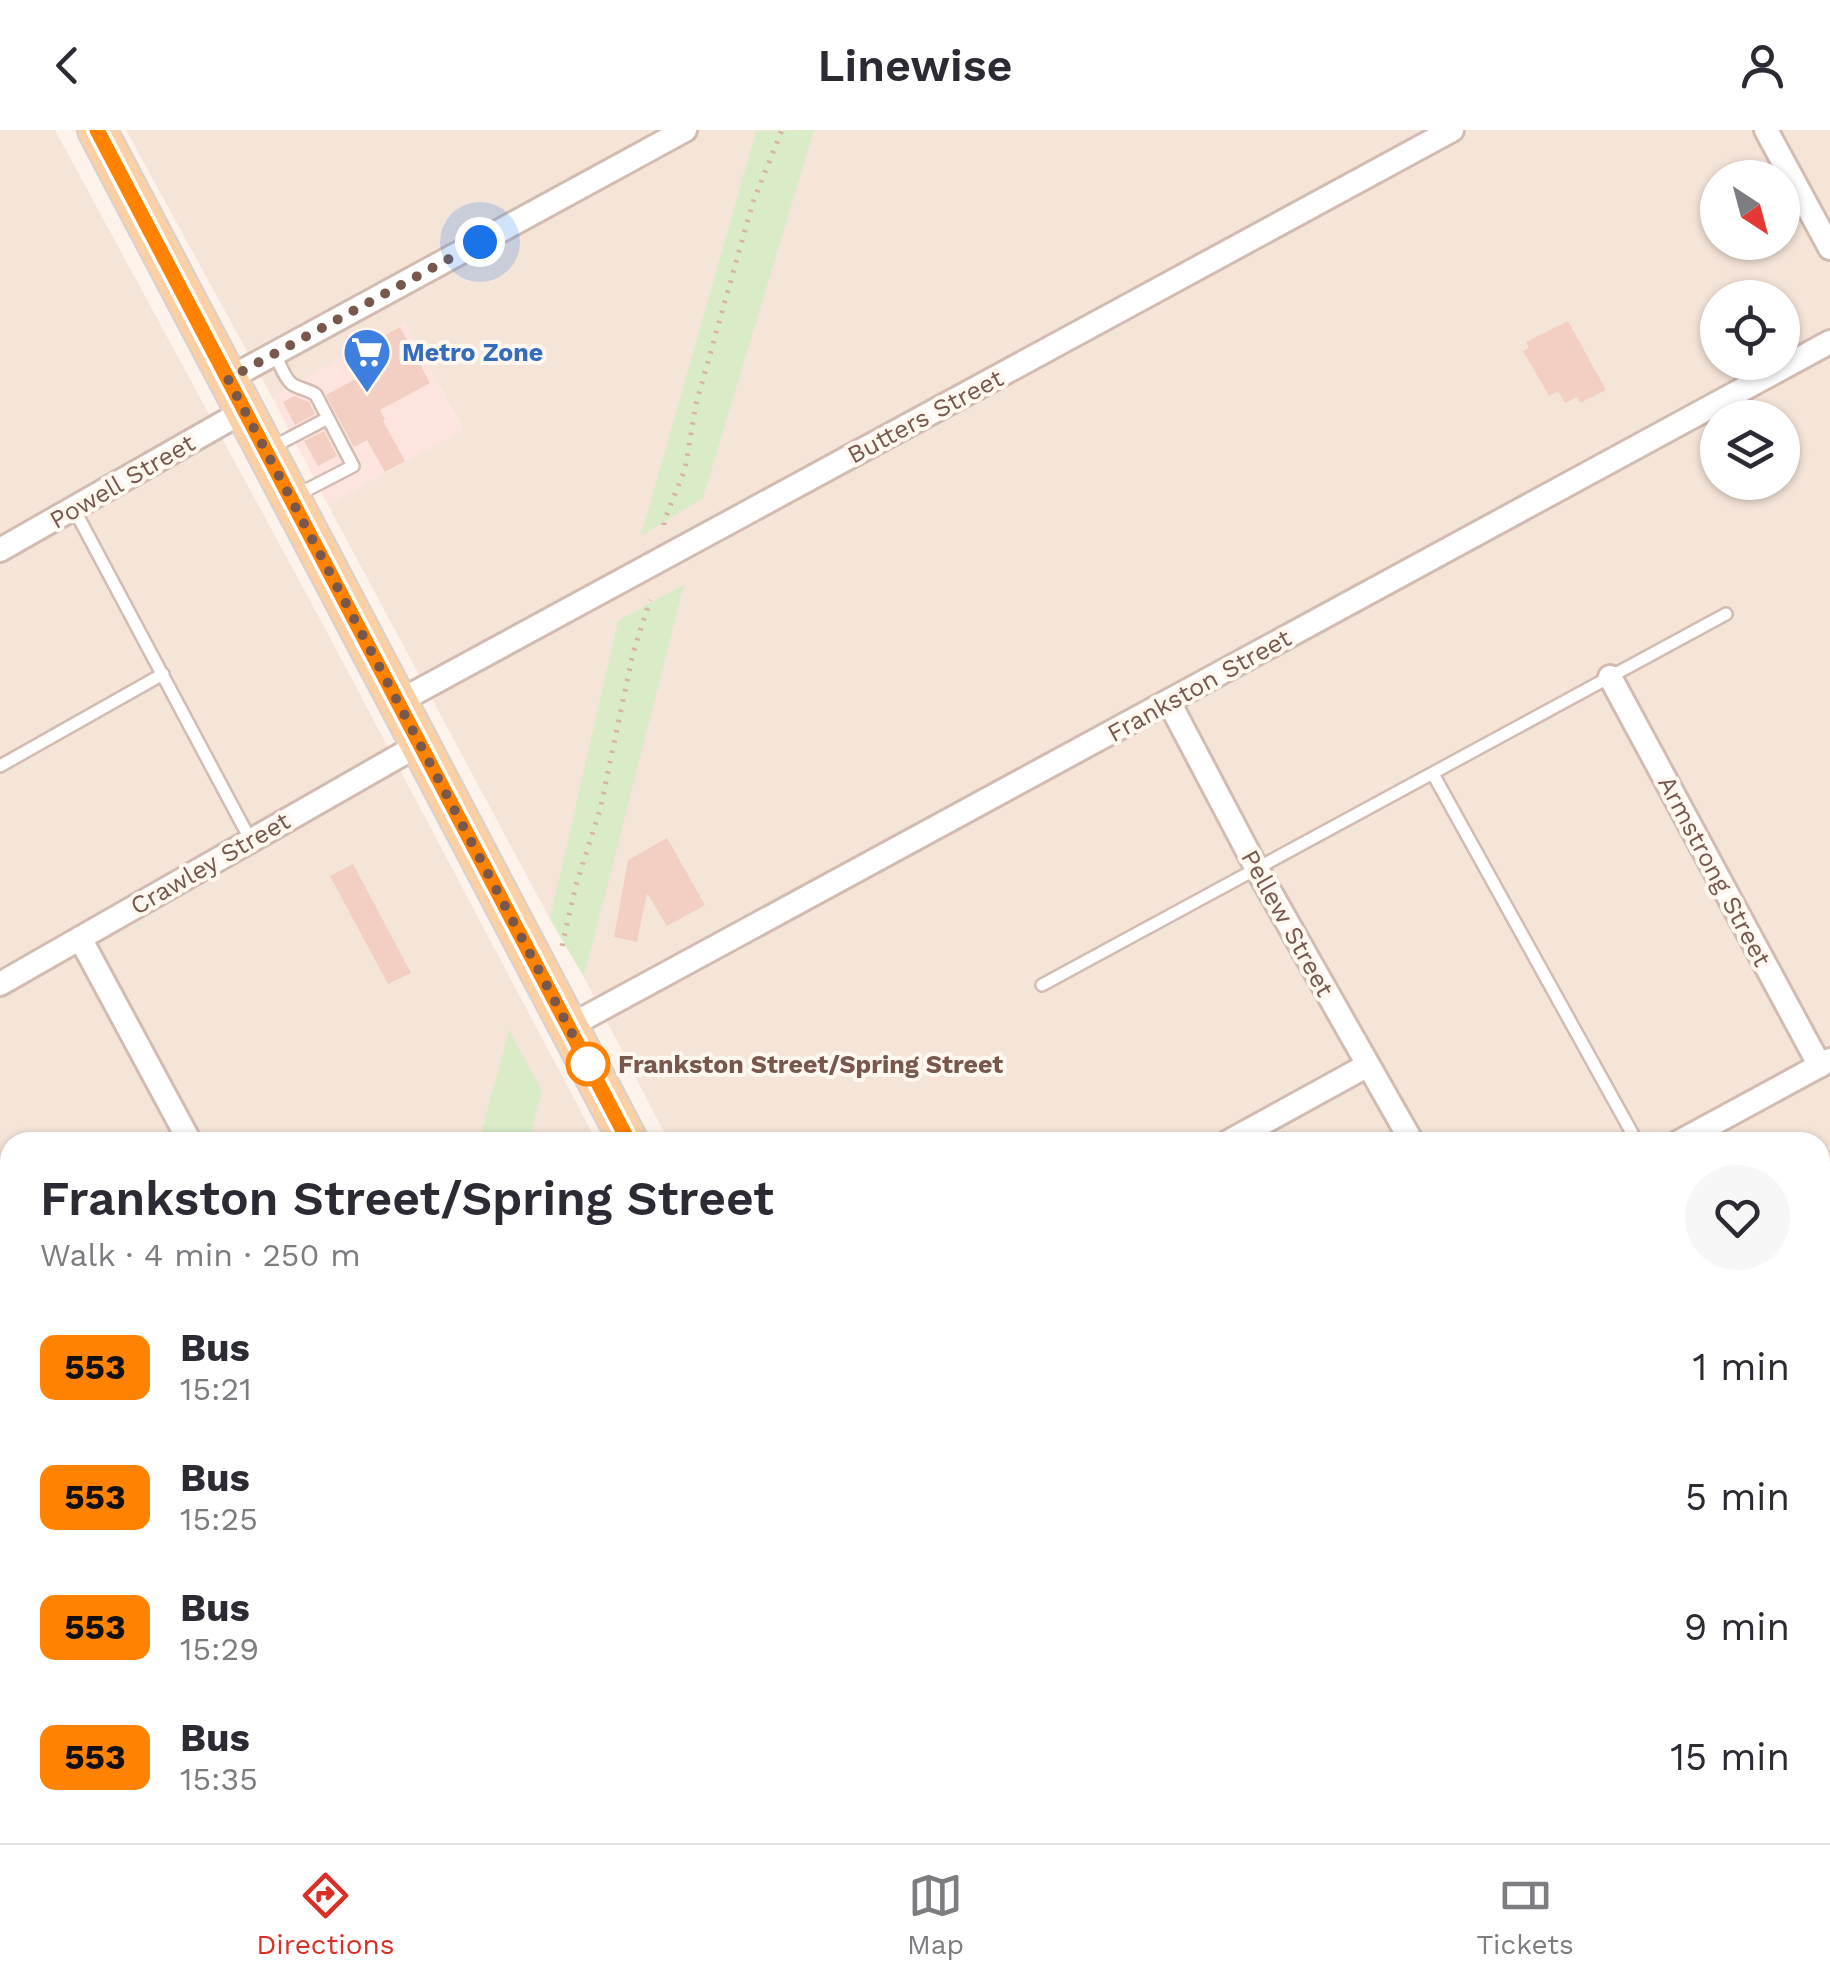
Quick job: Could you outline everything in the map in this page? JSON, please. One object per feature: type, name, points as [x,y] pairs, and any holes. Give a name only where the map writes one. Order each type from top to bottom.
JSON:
[{"type":"main road","points":[[97,130],[624,1132]]},
{"type":"street","name":"Powell Street","points":[[0,550],[74,508],[236,395],[274,354],[685,130]]},
{"type":"street","name":"Butters Street","points":[[398,702],[1452,130]]},
{"type":"street","points":[[1766,130],[1830,248]]},
{"type":"street","name":"Frankston Street","points":[[568,1027],[1830,342]]},
{"type":"street","name":"Armstrong Street","points":[[1610,677],[1825,1063]]},
{"type":"street","name":"Pellew Street","points":[[1169,702],[1258,870],[1406,1132]]},
{"type":"street","name":"Crawley Street","points":[[0,984],[420,744]]},
{"type":"street","points":[[80,938],[185,1132]]},
{"type":"street","points":[[1697,1132],[1825,1063]]},
{"type":"street","points":[[1246,1132],[1368,1065]]},
{"type":"lane","points":[[274,354],[294,386],[311,390],[354,466],[290,498]]},
{"type":"lane","points":[[265,452],[328,418]]},
{"type":"lane","points":[[74,508],[250,840]]},
{"type":"lane","points":[[1042,985],[1726,614]]},
{"type":"lane","points":[[0,766],[163,674]]},
{"type":"lane","points":[[1433,774],[1631,1132]]},
{"type":"path","points":[[664,526],[685,469],[696,404],[753,202],[782,130]]},
{"type":"path","points":[[560,950],[600,810],[634,652],[650,600]]},
{"type":"shaded area","points":[[0,130],[55,130],[592,1132],[0,1132]]},
{"type":"shaded area","points":[[126,130],[1830,130],[1830,1132],[664,1132],[328,505],[463,429],[405,323],[272,397]]},
{"type":"shaded area","points":[[405,323],[463,430],[328,505],[272,397]]},
{"type":"green space","points":[[814,130],[703,498],[641,536],[756,131]]},
{"type":"green space","points":[[684,585],[584,977],[550,919],[618,621]]},
{"type":"green space","points":[[509,1030],[542,1091],[532,1132],[482,1132]]},
{"type":"building","points":[[1568,321],[1606,390],[1580,403],[1577,397],[1565,403],[1558,391],[1549,396],[1523,351],[1529,348],[1526,342]]},
{"type":"building","points":[[400,327],[430,383],[380,410],[405,461],[385,472],[367,440],[354,447],[326,395],[376,368],[364,346]]},
{"type":"building","points":[[294,396],[309,402],[315,414],[295,425],[283,402]]},
{"type":"building","points":[[324,431],[337,456],[318,466],[304,441]]},
{"type":"building","points":[[667,838],[705,905],[667,926],[647,893],[637,942],[614,937],[628,860]]},
{"type":"building","points":[[353,864],[411,973],[388,984],[330,876]]},
{"type":"bus line","name":"553","points":[[97,130],[624,1132]]},
{"type":"place","name":"Metro Zone","points":[[367,394]]},
{"type":"place","name":"Frankston Street/Spring Street","points":[[588,1064]]},
{"type":"route","points":[[480,242],[228,379],[588,1064]]}]
